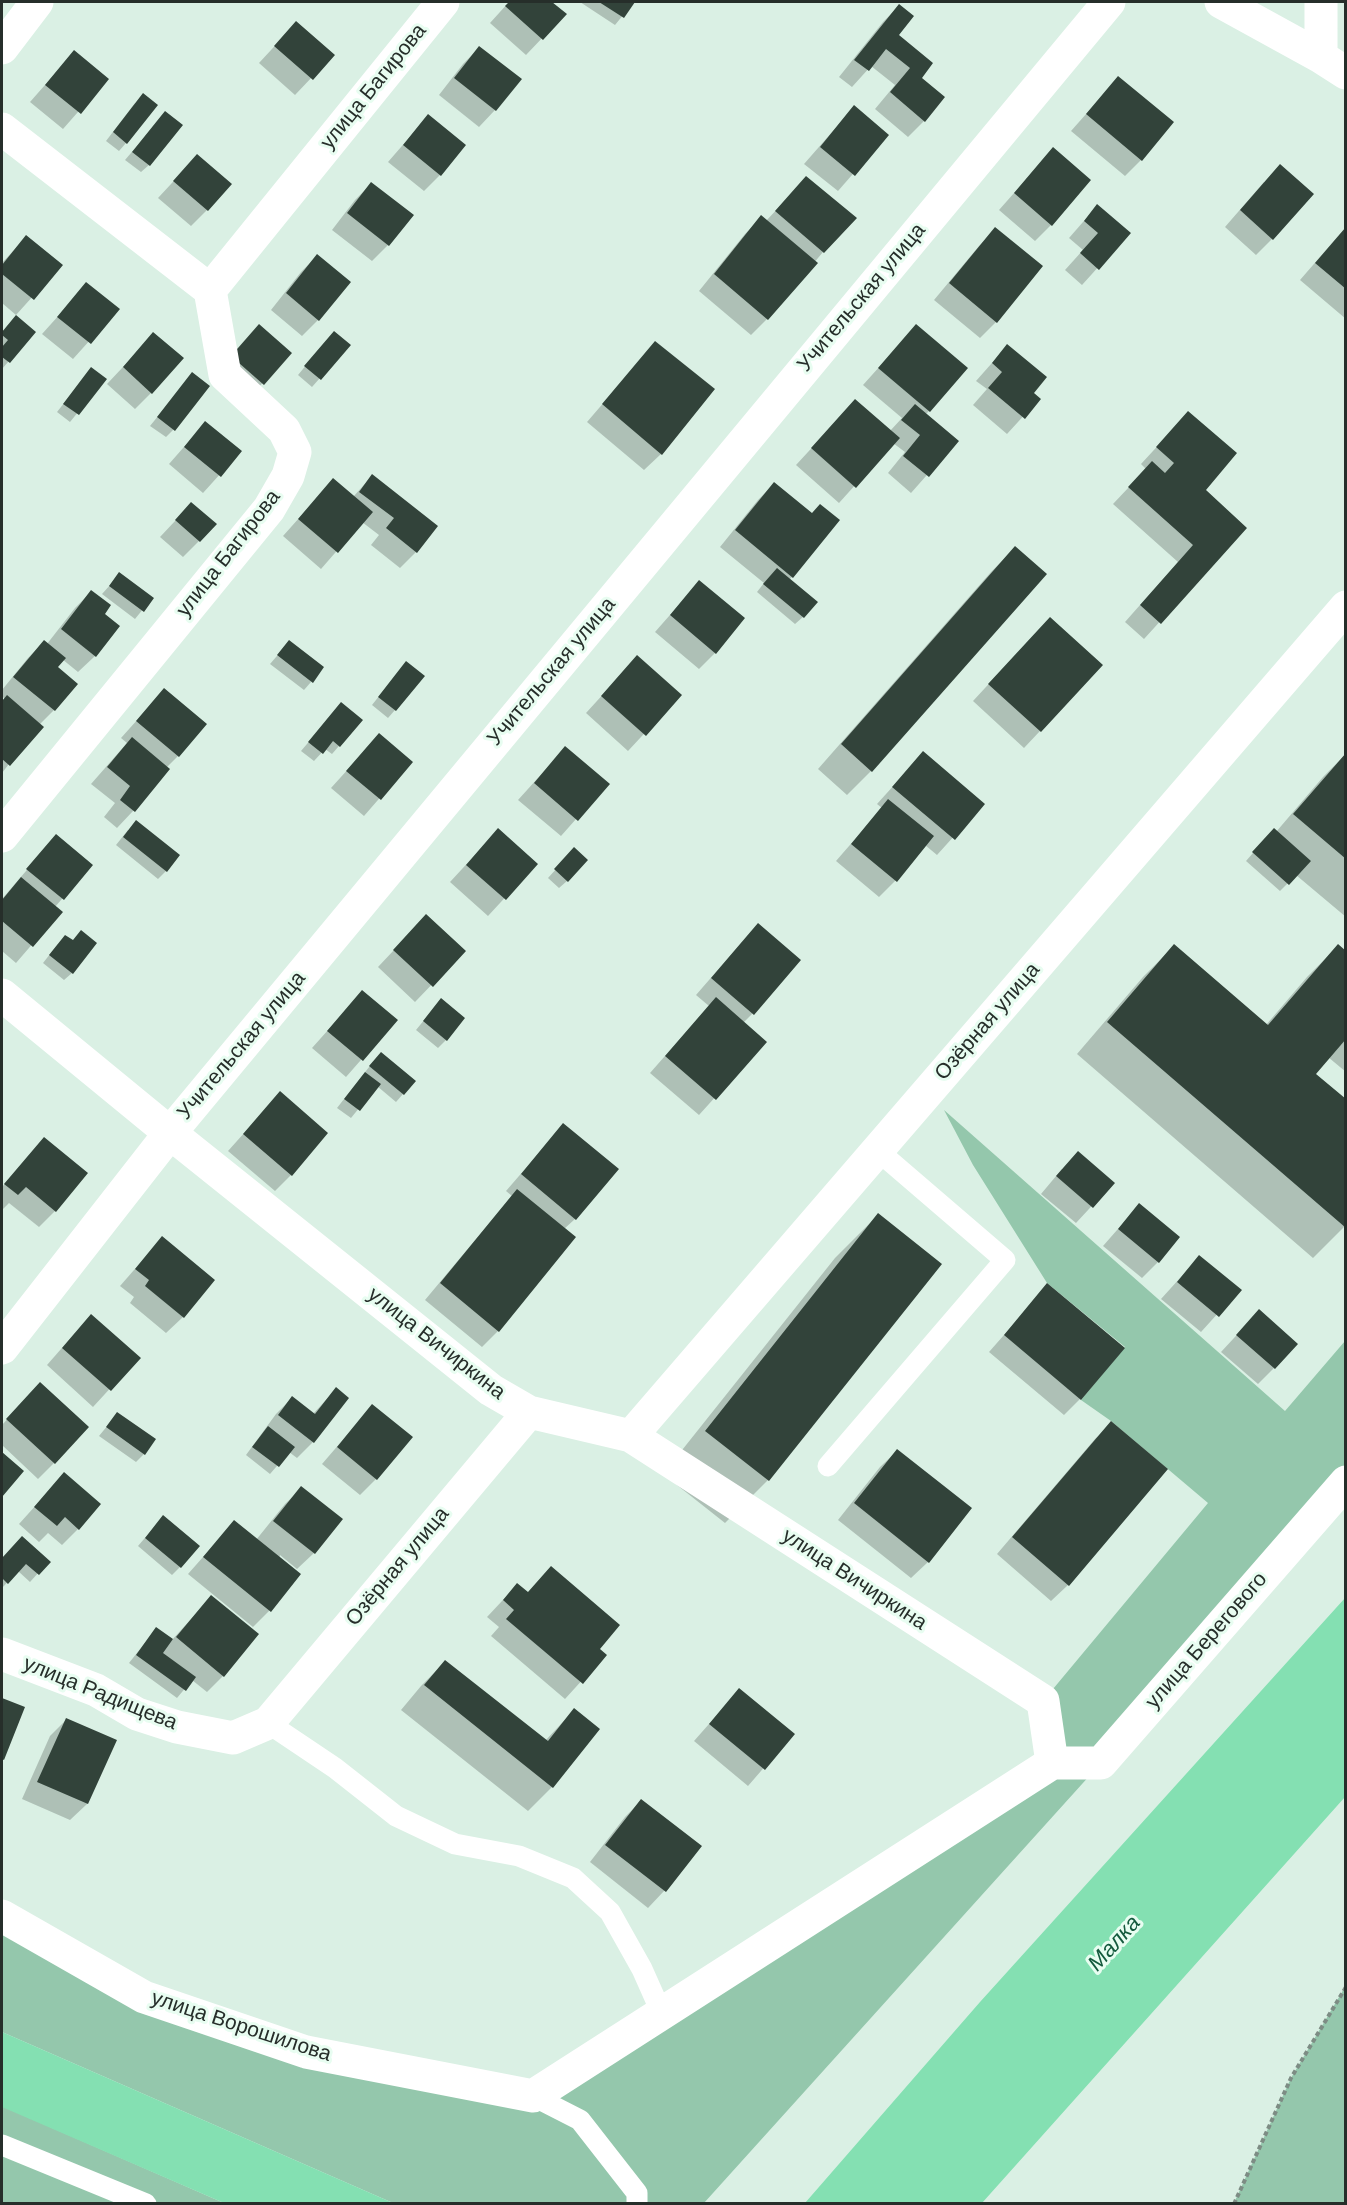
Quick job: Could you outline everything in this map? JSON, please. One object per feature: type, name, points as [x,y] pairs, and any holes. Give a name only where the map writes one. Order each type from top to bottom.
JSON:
[{"type":"street","points":[[2,48],[38,2]]},
{"type":"street","name":"улица Багирова","points":[[2,836],[269,508],[288,476],[295,452],[284,430],[225,375],[210,290],[442,2]]},
{"type":"street","name":"Учительская улица","points":[[2,1348],[170,1133],[1109,2]]},
{"type":"street","points":[[1221,2],[1334,65]]},
{"type":"street","points":[[1321,2],[1334,65]]},
{"type":"street","points":[[2,129],[210,290]]},
{"type":"street","name":"Озёрная улица","points":[[631,1436],[1346,607]]},
{"type":"street","name":"улица Вичиркина","points":[[2,995],[491,1390],[529,1412],[631,1436],[1043,1701],[1052,1763]]},
{"type":"street","name":"Озёрная улица","points":[[268,1723],[529,1412]]},
{"type":"street","name":"улица Берегового","points":[[1052,1763],[1101,1763],[1346,1482]]},
{"type":"street","name":"улица Радищева","points":[[2,1654],[96,1690],[137,1714],[177,1728],[233,1738],[268,1723]]},
{"type":"street","points":[[533,2096],[1052,1763]]},
{"type":"street","name":"улица Ворошилова","points":[[2,1916],[144,1997],[295,2049],[533,2096]]},
{"type":"lane","points":[[828,1466],[1005,1260],[877,1150]]},
{"type":"lane","points":[[268,1723],[335,1768],[396,1816],[455,1844],[519,1856],[573,1878],[610,1912],[642,1969],[662,2014]]},
{"type":"lane","points":[[533,2096],[580,2120],[637,2193],[637,2204]]},
{"type":"lane","points":[[2,2145],[146,2204]]},
{"type":"path","points":[[1234,2204],[1291,2078],[1346,1987]]},
{"type":"shaded area","points":[[944,1110],[1285,1411],[1345,1341],[1345,1482],[1101,1763],[704,2203],[393,2203],[2,2032],[2,1916],[144,1997],[533,2096],[1052,1763],[1043,1701],[1208,1503],[1111,1421],[1081,1400],[1125,1347],[1047,1283],[973,1165]]},
{"type":"shaded area","points":[[1345,1987],[1345,2203],[1234,2203],[1291,2078]]},
{"type":"shaded area","points":[[2,2106],[224,2203],[2,2203]]},
{"type":"water","name":"Малка","points":[[1345,1598],[1345,1797],[982,2203],[805,2203],[980,2002]]},
{"type":"water","points":[[2,2032],[393,2203],[224,2203],[2,2107]]},
{"type":"building","points":[[509,2],[552,2],[567,14],[543,40],[505,6]]},
{"type":"building","points":[[599,2],[635,2],[624,18]]},
{"type":"building","points":[[899,4],[914,16],[899,35],[933,63],[922,78],[945,97],[925,122],[890,92],[910,68],[886,49],[869,71],[854,60]]},
{"type":"building","points":[[296,21],[335,55],[313,80],[274,46]]},
{"type":"building","points":[[479,46],[522,79],[496,111],[454,78]]},
{"type":"building","points":[[74,50],[109,79],[81,114],[45,85]]},
{"type":"building","points":[[1118,76],[1174,122],[1142,161],[1086,114]]},
{"type":"building","points":[[143,93],[158,105],[127,144],[113,132]]},
{"type":"building","points":[[854,105],[889,135],[855,176],[820,147]]},
{"type":"building","points":[[165,111],[183,125],[150,166],[132,152]]},
{"type":"building","points":[[428,114],[466,145],[441,176],[403,145]]},
{"type":"building","points":[[1053,147],[1091,180],[1052,226],[1014,193]]},
{"type":"building","points":[[197,154],[232,184],[208,211],[173,181]]},
{"type":"building","points":[[1280,164],[1314,194],[1273,240],[1240,210]]},
{"type":"building","points":[[806,176],[857,218],[824,253],[775,211]]},
{"type":"building","points":[[371,182],[414,215],[389,246],[347,213]]},
{"type":"building","points":[[1097,204],[1131,233],[1099,270],[1080,253],[1098,233],[1084,221]]},
{"type":"building","points":[[761,215],[818,263],[768,320],[714,274]]},
{"type":"building","points":[[995,227],[1043,266],[997,323],[949,283]]},
{"type":"building","points":[[1346,227],[1346,289],[1315,263]]},
{"type":"building","points":[[26,235],[63,265],[34,300],[2,274],[2,265]]},
{"type":"building","points":[[317,254],[351,282],[319,321],[286,293]]},
{"type":"building","points":[[86,282],[120,309],[91,344],[57,317]]},
{"type":"building","points":[[16,315],[36,332],[10,363],[2,357],[2,347],[8,340],[2,332]]},
{"type":"building","points":[[259,324],[292,353],[264,385],[231,356]]},
{"type":"building","points":[[916,324],[968,368],[930,412],[878,368]]},
{"type":"building","points":[[334,331],[351,345],[321,380],[304,366]]},
{"type":"building","points":[[153,332],[184,358],[152,394],[123,367]]},
{"type":"building","points":[[655,341],[715,389],[662,455],[602,404]]},
{"type":"building","points":[[1007,344],[1047,377],[1034,393],[1041,399],[1025,419],[988,388],[1002,372],[992,363]]},
{"type":"building","points":[[91,367],[107,379],[79,415],[63,404]]},
{"type":"building","points":[[192,372],[210,386],[175,431],[157,417]]},
{"type":"building","points":[[855,399],[900,438],[856,488],[811,448]]},
{"type":"building","points":[[915,404],[959,441],[929,477],[903,456],[920,435],[901,420]]},
{"type":"building","points":[[1188,411],[1237,453],[1206,490],[1247,528],[1161,624],[1140,605],[1193,545],[1128,487],[1152,461],[1165,473],[1174,463],[1156,447]]},
{"type":"building","points":[[205,421],[242,451],[221,477],[184,447]]},
{"type":"building","points":[[372,474],[438,526],[417,553],[386,528],[394,518],[359,492]]},
{"type":"building","points":[[333,478],[373,512],[338,553],[298,519]]},
{"type":"building","points":[[774,482],[812,513],[820,504],[840,520],[793,578],[735,530]]},
{"type":"building","points":[[191,502],[217,524],[200,542],[175,520]]},
{"type":"building","points":[[1015,546],[1047,574],[872,772],[841,744]]},
{"type":"building","points":[[777,568],[818,602],[804,618],[763,584]]},
{"type":"building","points":[[119,572],[154,598],[144,612],[109,586]]},
{"type":"building","points":[[699,580],[745,618],[716,654],[670,615]]},
{"type":"building","points":[[91,590],[111,605],[105,614],[120,626],[96,657],[61,629]]},
{"type":"building","points":[[1050,617],[1103,665],[1041,732],[988,684]]},
{"type":"building","points":[[44,640],[66,658],[58,667],[78,684],[55,711],[13,677]]},
{"type":"building","points":[[289,640],[324,667],[313,683],[277,655]]},
{"type":"building","points":[[637,655],[682,695],[646,736],[601,696]]},
{"type":"building","points":[[406,661],[425,676],[396,711],[378,697]]},
{"type":"building","points":[[164,688],[207,724],[179,757],[136,721]]},
{"type":"building","points":[[7,695],[44,727],[10,766],[2,759],[2,701]]},
{"type":"building","points":[[341,702],[363,720],[340,747],[333,741],[323,754],[308,742]]},
{"type":"building","points":[[379,733],[413,762],[381,800],[346,771]]},
{"type":"building","points":[[132,737],[170,769],[135,812],[120,800],[130,786],[107,767]]},
{"type":"building","points":[[565,746],[610,784],[578,821],[534,783]]},
{"type":"building","points":[[923,751],[985,804],[955,840],[892,787]]},
{"type":"building","points":[[1346,753],[1346,859],[1293,814]]},
{"type":"building","points":[[888,799],[934,836],[897,882],[851,844]]},
{"type":"building","points":[[136,820],[180,855],[167,872],[123,837]]},
{"type":"building","points":[[498,828],[538,864],[506,900],[466,865]]},
{"type":"building","points":[[1274,828],[1311,861],[1289,885],[1252,852]]},
{"type":"building","points":[[56,834],[93,865],[64,900],[26,869]]},
{"type":"building","points":[[574,847],[588,860],[568,882],[554,869]]},
{"type":"building","points":[[21,877],[63,912],[33,947],[2,921],[2,900]]},
{"type":"building","points":[[426,914],[466,951],[433,987],[393,950]]},
{"type":"building","points":[[758,923],[801,960],[754,1015],[711,978]]},
{"type":"building","points":[[81,930],[97,943],[73,974],[49,955],[65,935],[73,940]]},
{"type":"building","points":[[1174,944],[1268,1025],[1338,944],[1346,951],[1346,1039],[1316,1074],[1346,1099],[1346,1228],[1107,1022]]},
{"type":"building","points":[[362,990],[398,1020],[363,1061],[327,1031]]},
{"type":"building","points":[[716,997],[767,1042],[716,1100],[665,1056]]},
{"type":"building","points":[[441,998],[465,1018],[447,1041],[423,1021]]},
{"type":"building","points":[[381,1052],[416,1081],[404,1095],[369,1066]]},
{"type":"building","points":[[365,1072],[381,1084],[360,1111],[344,1099]]},
{"type":"building","points":[[280,1091],[328,1133],[292,1176],[243,1134]]},
{"type":"building","points":[[563,1123],[619,1169],[576,1220],[521,1174]]},
{"type":"building","points":[[44,1137],[88,1173],[56,1212],[26,1187],[18,1195],[4,1184]]},
{"type":"building","points":[[1078,1151],[1115,1183],[1093,1208],[1056,1176]]},
{"type":"building","points":[[517,1189],[576,1237],[499,1332],[440,1283]]},
{"type":"building","points":[[1139,1203],[1180,1237],[1159,1263],[1118,1229]]},
{"type":"building","points":[[878,1213],[942,1264],[769,1481],[705,1431]]},
{"type":"building","points":[[162,1236],[215,1280],[184,1318],[145,1286],[149,1280],[135,1269]]},
{"type":"building","points":[[1199,1255],[1242,1290],[1219,1317],[1177,1282]]},
{"type":"building","points":[[1047,1283],[1125,1348],[1081,1400],[1004,1335]]},
{"type":"building","points":[[1259,1309],[1298,1344],[1275,1369],[1236,1335]]},
{"type":"building","points":[[91,1314],[141,1358],[111,1391],[62,1348]]},
{"type":"building","points":[[40,1382],[89,1427],[55,1464],[6,1419]]},
{"type":"building","points":[[336,1387],[349,1398],[314,1443],[278,1415],[292,1396],[315,1414]]},
{"type":"building","points":[[372,1404],[413,1437],[377,1480],[337,1447]]},
{"type":"building","points":[[117,1412],[156,1439],[145,1455],[106,1427]]},
{"type":"building","points":[[1111,1421],[1168,1469],[1069,1586],[1012,1537]]},
{"type":"building","points":[[268,1426],[295,1447],[279,1467],[252,1447]]},
{"type":"building","points":[[897,1449],[972,1508],[929,1563],[854,1503]]},
{"type":"building","points":[[2,1452],[24,1471],[2,1497]]},
{"type":"building","points":[[64,1472],[101,1504],[79,1530],[65,1517],[57,1526],[34,1507]]},
{"type":"building","points":[[301,1486],[343,1519],[315,1554],[273,1521]]},
{"type":"building","points":[[163,1515],[200,1546],[181,1568],[145,1538]]},
{"type":"building","points":[[234,1520],[301,1574],[271,1612],[203,1557]]},
{"type":"building","points":[[22,1536],[51,1562],[39,1575],[26,1564],[8,1584],[2,1578],[2,1558]]},
{"type":"building","points":[[551,1566],[620,1625],[600,1649],[607,1655],[583,1684],[506,1619],[514,1610],[503,1600],[517,1583],[528,1592]]},
{"type":"building","points":[[211,1595],[259,1634],[224,1677],[176,1637]]},
{"type":"building","points":[[156,1627],[173,1639],[163,1653],[196,1677],[186,1691],[136,1655]]},
{"type":"building","points":[[445,1660],[548,1741],[574,1708],[600,1729],[553,1788],[424,1685]]},
{"type":"building","points":[[739,1688],[795,1734],[765,1770],[709,1724]]},
{"type":"building","points":[[2,1698],[25,1707],[4,1760],[2,1759]]},
{"type":"building","points":[[66,1718],[117,1740],[88,1804],[37,1782]]},
{"type":"building","points":[[641,1799],[702,1846],[666,1892],[605,1845]]}]
